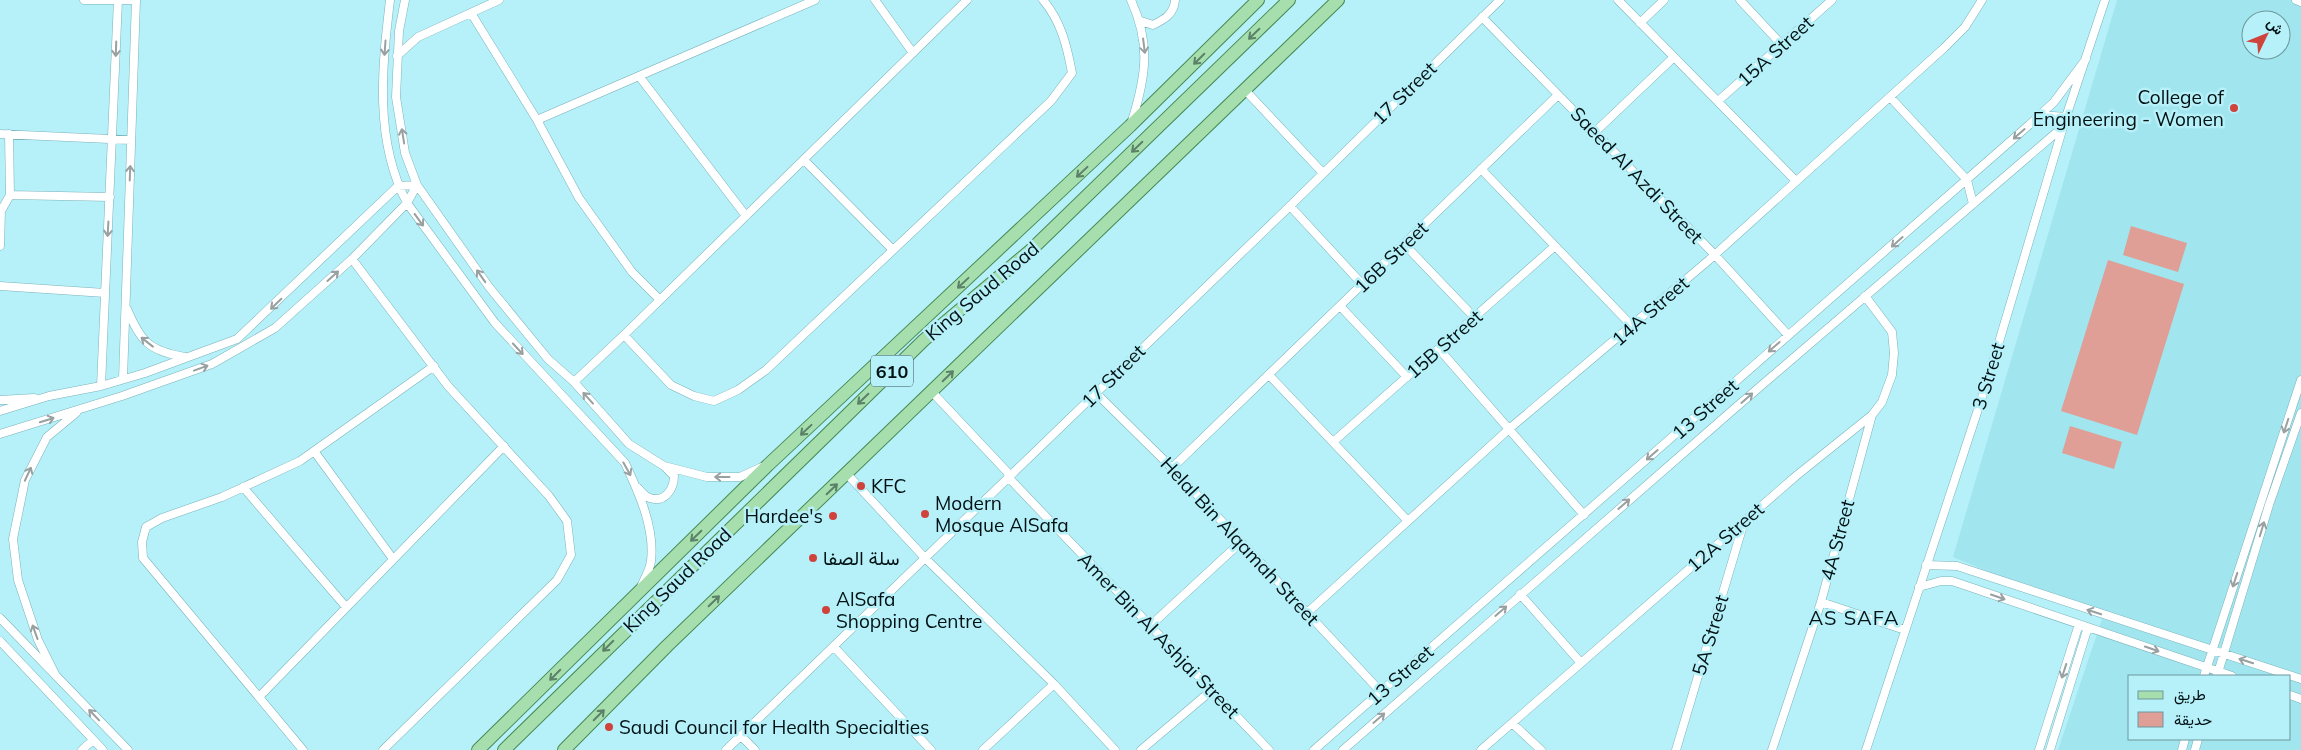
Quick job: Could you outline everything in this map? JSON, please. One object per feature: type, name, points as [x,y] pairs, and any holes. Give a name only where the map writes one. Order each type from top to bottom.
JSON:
[{"type":"main road","points":[[478,750],[768,465],[1130,126],[1258,0]]},
{"type":"main road","name":"King Saud Road","points":[[504,750],[924,340],[1031,250],[1289,0]]},
{"type":"main road","name":"King Saud Road","points":[[564,750],[667,646],[1338,0]]},
{"type":"street","points":[[84,0],[136,0],[123,379]]},
{"type":"street","points":[[390,0],[382,96],[390,163],[398,186],[407,203],[495,324],[625,463],[636,486],[650,530],[651,562],[639,591]]},
{"type":"street","points":[[405,0],[399,31],[396,97],[406,153],[417,184],[489,287],[548,359],[574,382],[629,444],[664,466],[674,476],[674,486],[670,493],[660,499],[648,498],[636,486]]},
{"type":"street","points":[[397,56],[418,37],[499,0]]},
{"type":"street","points":[[537,120],[814,0]]},
{"type":"street","points":[[875,0],[913,53]]},
{"type":"street","points":[[574,382],[967,0]]},
{"type":"street","points":[[624,335],[671,385],[694,396],[714,401],[738,390],[766,370],[1050,101],[1072,73],[1068,48],[1060,27],[1051,9],[1043,0]]},
{"type":"street","points":[[1130,126],[1139,97],[1146,60],[1141,21],[1131,0]]},
{"type":"street","points":[[1141,21],[1153,25],[1166,19],[1173,10],[1175,0]]},
{"type":"street","name":"17 Street","points":[[726,750],[1290,206],[1322,172],[1500,0]]},
{"type":"street","points":[[1618,0],[1796,181]]},
{"type":"street","points":[[1640,23],[1664,0]]},
{"type":"street","points":[[1740,0],[1782,45]]},
{"type":"street","name":"15A Street","points":[[1718,101],[1832,0]]},
{"type":"street","name":"14A Street","points":[[1307,613],[1509,428],[1715,255],[1890,97],[1965,27],[1980,0]]},
{"type":"street","name":"3 Street","points":[[1866,750],[1988,378],[2066,117],[2105,0]]},
{"type":"street","points":[[2296,0],[2301,2]]},
{"type":"street","points":[[101,386],[118,1]]},
{"type":"street","points":[[471,13],[537,120],[579,198],[632,272],[660,300]]},
{"type":"street","name":"Saeed Al Azdi Street","points":[[1482,17],[1715,255],[1788,335]]},
{"type":"street","points":[[1595,132],[1674,57]]},
{"type":"street","name":"13 Street","points":[[1314,750],[1788,335],[1849,285],[2040,115],[2054,102],[2086,59]]},
{"type":"street","points":[[639,76],[746,216]]},
{"type":"street","points":[[1245,90],[1322,172]]},
{"type":"street","name":"16B Street","points":[[1172,468],[1558,95]]},
{"type":"street","points":[[1890,97],[1967,180],[1973,204]]},
{"type":"street","points":[[2040,115],[2066,117]]},
{"type":"street","name":"13 Street","points":[[1343,750],[1520,594],[2064,126]]},
{"type":"street","points":[[0,134],[131,140]]},
{"type":"street","points":[[0,246],[1,211],[10,195],[9,134]]},
{"type":"street","points":[[804,160],[893,250]]},
{"type":"street","points":[[1481,169],[1632,326]]},
{"type":"street","points":[[0,400],[48,396],[101,386],[237,340],[398,186],[417,184]]},
{"type":"street","points":[[0,434],[79,410],[212,364],[275,328],[352,259],[407,203],[417,184]]},
{"type":"street","points":[[10,195],[110,197]]},
{"type":"street","points":[[1290,206],[1362,284]]},
{"type":"street","points":[[1404,244],[1475,318]]},
{"type":"street","name":"15B Street","points":[[1333,442],[1555,246]]},
{"type":"street","points":[[352,259],[448,386],[549,496],[567,521],[570,554],[557,580],[383,750]]},
{"type":"street","points":[[0,286],[105,293]]},
{"type":"street","name":"12A Street","points":[[1481,750],[1744,520],[1872,415],[1882,402],[1892,375],[1894,353],[1892,332],[1866,296]]},
{"type":"street","points":[[126,305],[142,339],[163,353],[187,358]]},
{"type":"street","points":[[1340,306],[1407,377]]},
{"type":"street","points":[[1439,349],[1584,515]]},
{"type":"street","points":[[303,750],[143,558],[142,542],[146,527],[162,518],[222,497],[300,460],[434,366]]},
{"type":"street","points":[[1269,375],[1407,520]]},
{"type":"street","points":[[2206,672],[2301,380]]},
{"type":"street","name":"Amer Bin Al Ashjai Street","points":[[932,392],[1009,476],[1269,750]]},
{"type":"street","name":"Helal Bin Alqamah Street","points":[[1096,393],[1172,468],[1380,692]]},
{"type":"street","points":[[0,412],[48,396]]},
{"type":"street","points":[[56,676],[38,640],[18,580],[13,538],[25,480],[47,437],[79,410]]},
{"type":"street","points":[[1919,587],[1941,581],[1952,581],[2116,637],[2206,672],[2218,674],[2269,505],[2301,412]]},
{"type":"street","name":"4A Street","points":[[1772,750],[1820,602],[1872,415]]},
{"type":"street","points":[[258,697],[504,446]]},
{"type":"street","points":[[314,451],[393,559]]},
{"type":"street","points":[[664,466],[707,477],[740,477],[768,465]]},
{"type":"street","points":[[847,474],[925,558],[1054,684],[1115,750]]},
{"type":"street","points":[[243,487],[346,607]]},
{"type":"street","points":[[2260,503],[2269,505]]},
{"type":"street","name":"5A Street","points":[[1676,750],[1744,520]]},
{"type":"street","points":[[1151,625],[1241,542]]},
{"type":"street","points":[[1926,565],[1957,566],[2289,675]]},
{"type":"street","points":[[1952,581],[1957,566]]},
{"type":"street","points":[[2025,606],[2029,590]]},
{"type":"street","points":[[1520,594],[1581,662]]},
{"type":"street","points":[[1820,602],[1905,630]]},
{"type":"street","points":[[0,618],[128,750]]},
{"type":"street","points":[[2116,637],[2122,621]]},
{"type":"street","points":[[2039,750],[2079,624]]},
{"type":"street","points":[[2050,750],[2088,627]]},
{"type":"street","points":[[0,640],[103,750]]},
{"type":"street","points":[[834,647],[931,750]]},
{"type":"street","points":[[983,750],[1054,684]]},
{"type":"street","points":[[1141,750],[1212,690]]},
{"type":"street","points":[[1512,723],[1541,750]]},
{"type":"street","points":[[741,736],[754,750]]},
{"type":"street","points":[[82,750],[93,740]]},
{"type":"shaded area","points":[[2117,0],[2301,0],[2301,750],[2058,750],[2102,619],[1953,557]]},
{"type":"green space","points":[[2131,226],[2187,243],[2178,272],[2123,255]]},
{"type":"green space","points":[[2108,260],[2184,284],[2137,435],[2061,411]]},
{"type":"green space","points":[[2070,426],[2122,442],[2114,469],[2062,453]]},
{"type":"place","name":"College of Engineering - Women","points":[[2234,108]]},
{"type":"place","name":"KFC","points":[[861,486]]},
{"type":"place","name":"Modern Mosque AlSafa","points":[[925,514]]},
{"type":"place","name":"Hardee's","points":[[833,516]]},
{"type":"place","name":"سلة الصفا","points":[[813,558]]},
{"type":"place","name":"AlSafa Shopping Centre","points":[[826,610]]},
{"type":"place","name":"Saudi Council for Health Specialties","points":[[609,727]]},
{"type":"district","name":"AS SAFA","points":[[1854,617]]}]
